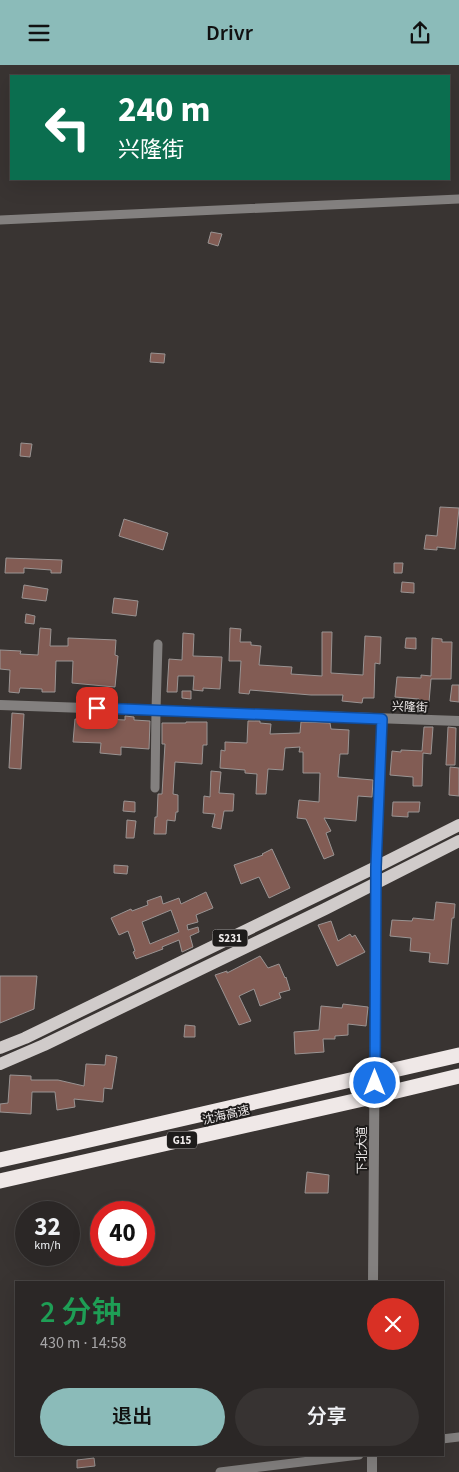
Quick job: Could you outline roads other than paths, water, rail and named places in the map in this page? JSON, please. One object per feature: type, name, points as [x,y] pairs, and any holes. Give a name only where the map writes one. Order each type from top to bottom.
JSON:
[{"type":"highway","name":"沈海高速","points":[[0,1160],[459,1055]]},
{"type":"highway","name":"沈海高速","points":[[0,1181],[459,1076]]},
{"type":"main road","name":"S231","points":[[0,1048],[25,1038],[459,825]]},
{"type":"main road","name":"S231","points":[[0,1064],[52,1041],[459,841]]},
{"type":"street","points":[[0,220],[459,199]]},
{"type":"street","points":[[155,788],[158,644]]},
{"type":"street","name":"兴隆街","points":[[0,705],[459,721]]},
{"type":"street","name":"下北大道","points":[[373,1281],[376,867],[382,719]]},
{"type":"street","points":[[444,1439],[459,1437]]},
{"type":"street","points":[[220,1472],[351,1456]]},
{"type":"street","points":[[372,1456],[372,1472]]}]
